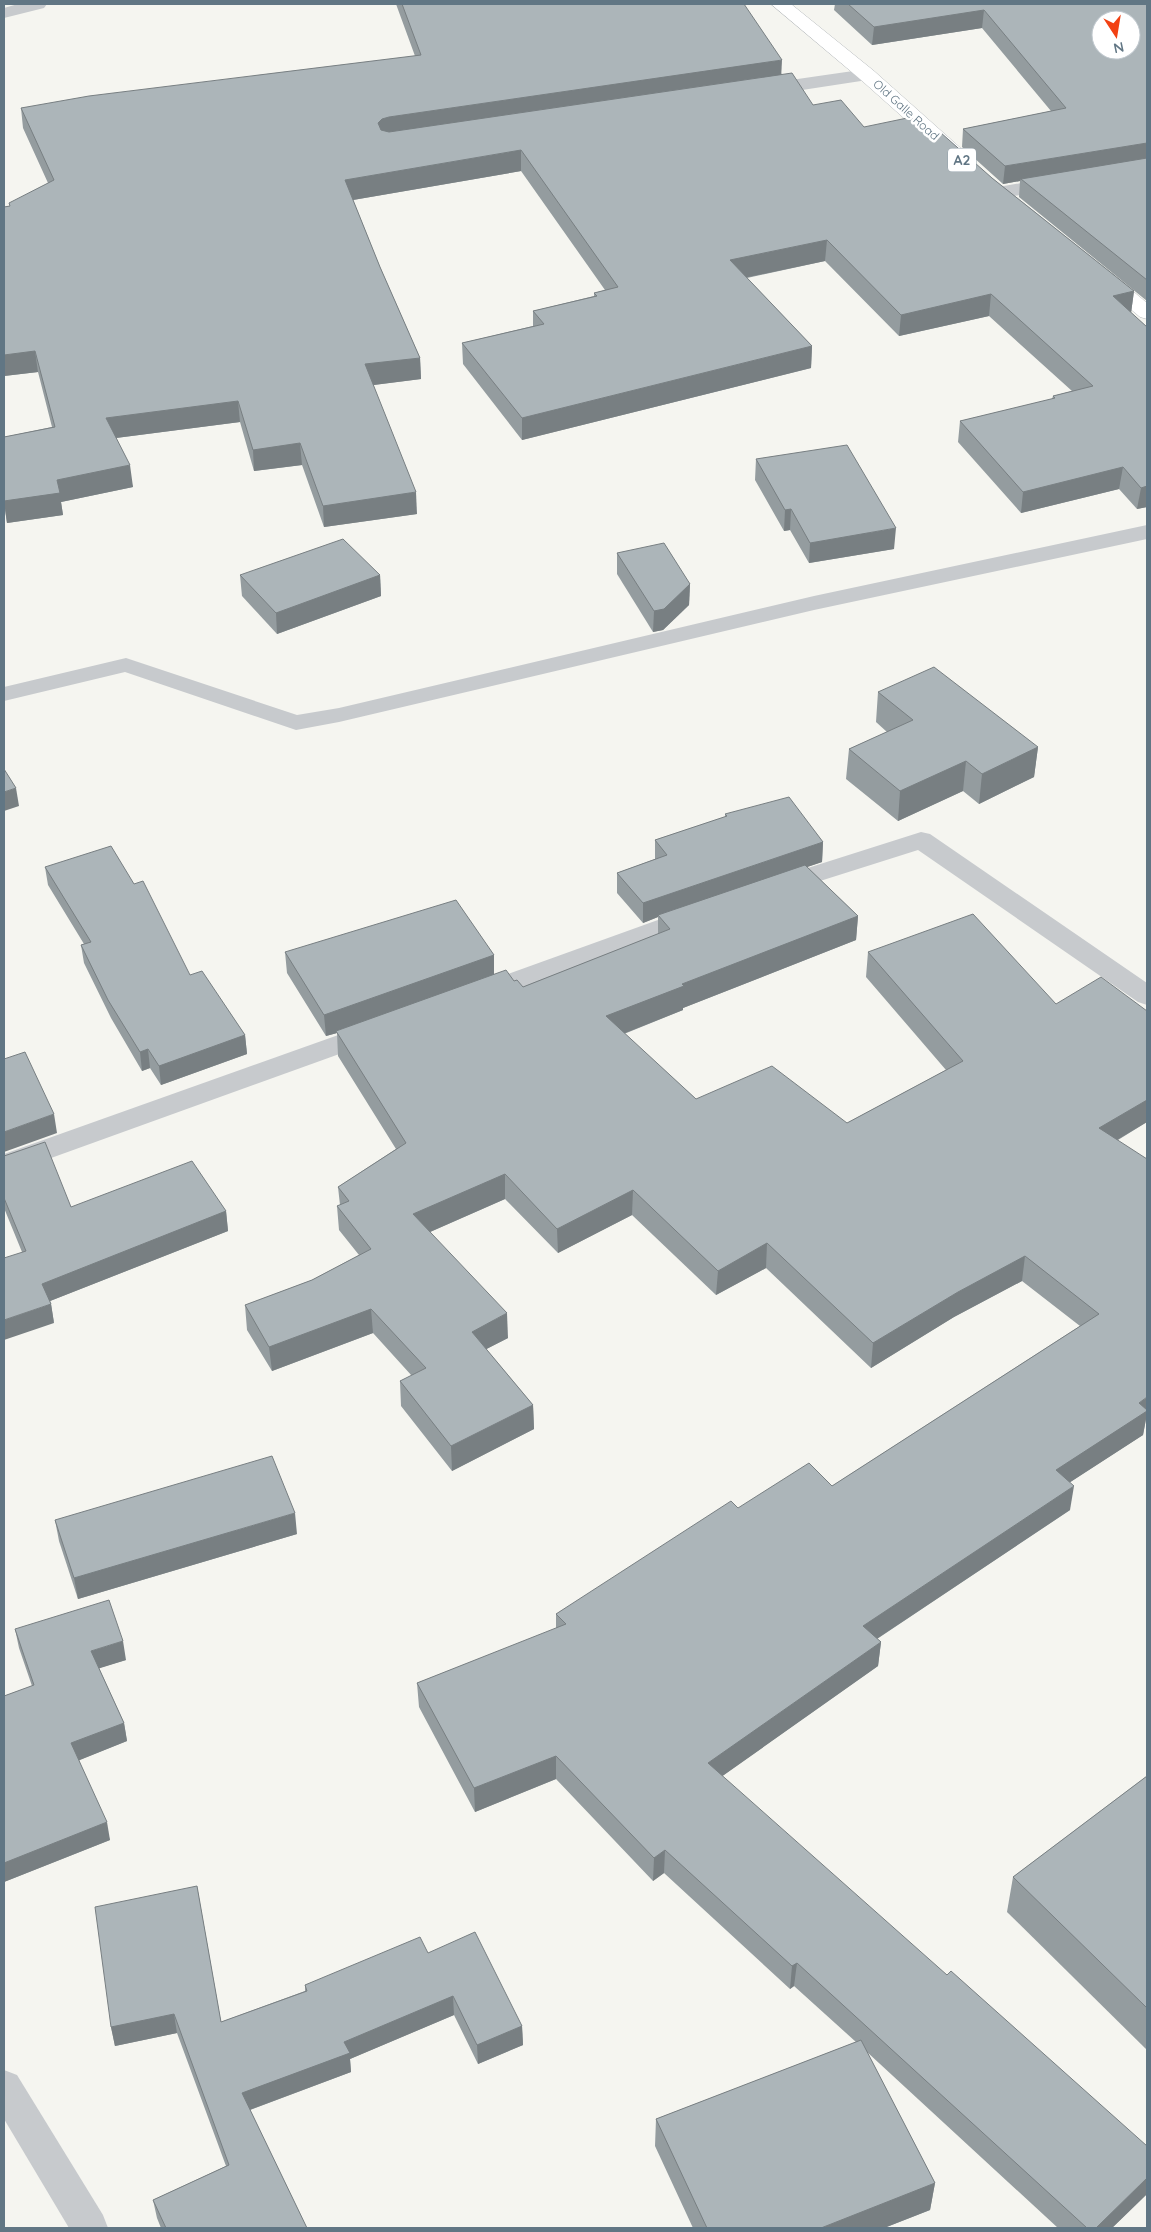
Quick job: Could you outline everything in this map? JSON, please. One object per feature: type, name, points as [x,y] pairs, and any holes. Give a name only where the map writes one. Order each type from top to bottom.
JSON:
[{"type":"highway","name":"Old Galle Road","points":[[780,4],[867,75],[969,166]]},
{"type":"highway","name":"A2","points":[[984,180],[1020,210]]},
{"type":"highway","points":[[1088,264],[1147,312]]},
{"type":"street","points":[[4,13],[38,4]]},
{"type":"street","points":[[741,94],[867,75]]},
{"type":"street","points":[[998,192],[1073,180]]},
{"type":"street","points":[[4,694],[126,665],[296,723],[339,715],[814,602],[1147,532]]},
{"type":"street","points":[[752,894],[921,840],[1147,996]]},
{"type":"street","points":[[451,1004],[716,907]]},
{"type":"street","points":[[4,1165],[395,1024]]},
{"type":"street","points":[[4,2087],[90,2228]]},
{"type":"building","points":[[402,4],[744,4],[782,60],[389,117],[382,119],[378,123],[381,130],[389,132],[792,73],[813,105],[841,100],[864,127],[912,117],[929,134],[940,132],[992,178],[1134,291],[1113,296],[1147,327],[1147,486],[1141,488],[1123,467],[1023,492],[960,421],[1055,398],[1053,396],[1093,386],[991,294],[901,315],[827,240],[730,260],[812,346],[522,418],[462,343],[544,324],[533,311],[597,296],[594,293],[618,287],[521,150],[345,180],[380,267],[420,358],[365,364],[416,492],[323,506],[300,443],[253,450],[238,401],[106,418],[130,465],[57,480],[60,493],[4,501],[4,437],[55,427],[35,351],[4,355],[4,207],[10,206],[9,203],[54,180],[21,108],[89,96],[421,55]]},
{"type":"building","points":[[848,4],[1147,4],[1147,143],[1005,166],[963,129],[1066,108],[984,10],[874,27]]},
{"type":"building","points":[[1147,158],[1147,280],[1021,179]]},
{"type":"building","points":[[847,445],[896,528],[810,543],[791,509],[785,510],[756,459]]},
{"type":"building","points":[[343,539],[380,575],[276,613],[240,575]]},
{"type":"building","points":[[664,543],[690,584],[664,609],[654,611],[617,553]]},
{"type":"building","points":[[934,667],[1038,747],[982,774],[966,761],[900,791],[849,749],[913,720],[878,692]]},
{"type":"building","points":[[4,769],[16,788],[4,792]]},
{"type":"building","points":[[789,797],[823,842],[643,903],[617,873],[667,855],[655,840],[727,816],[725,814]]},
{"type":"building","points":[[111,846],[134,884],[143,881],[190,975],[202,971],[245,1035],[159,1066],[148,1049],[140,1052],[108,1000],[81,945],[91,942],[45,867]]},
{"type":"building","points":[[805,865],[858,916],[682,984],[684,986],[606,1016],[696,1099],[772,1066],[847,1123],[963,1061],[868,952],[973,914],[1056,1004],[1101,977],[1147,1011],[1147,1100],[1099,1128],[1147,1159],[1147,1397],[1139,1403],[1147,1411],[1056,1470],[1074,1486],[863,1626],[881,1642],[708,1763],[947,1975],[951,1971],[1147,2146],[1147,2178],[1096,2228],[1087,2228],[797,1963],[792,1966],[665,1850],[654,1858],[556,1756],[474,1788],[417,1683],[566,1624],[556,1614],[731,1501],[738,1508],[809,1463],[832,1486],[1099,1314],[1025,1256],[958,1292],[873,1343],[767,1243],[718,1271],[633,1190],[557,1229],[505,1174],[413,1214],[507,1313],[472,1332],[533,1405],[451,1446],[400,1381],[426,1368],[371,1309],[269,1347],[245,1305],[312,1280],[371,1249],[337,1206],[349,1201],[338,1187],[406,1143],[336,1031],[506,970],[514,981],[517,980],[523,987],[670,929],[658,915]]},
{"type":"building","points":[[456,900],[494,955],[324,1015],[285,952]]},
{"type":"building","points":[[25,1052],[54,1114],[4,1132],[4,1059]]},
{"type":"building","points":[[45,1142],[71,1207],[192,1161],[226,1211],[42,1284],[51,1304],[4,1320],[4,1258],[26,1251],[4,1198],[4,1156]]},
{"type":"building","points":[[272,1456],[295,1513],[74,1578],[55,1520]]},
{"type":"building","points":[[109,1600],[123,1641],[91,1651],[124,1723],[71,1743],[107,1822],[4,1863],[4,1696],[34,1685],[15,1629]]},
{"type":"building","points":[[1147,1776],[1147,2008],[1013,1877]]},
{"type":"building","points":[[197,1886],[221,2022],[307,1991],[305,1985],[420,1937],[428,1953],[475,1932],[522,2026],[477,2045],[453,1996],[344,2042],[350,2053],[242,2093],[307,2228],[166,2228],[153,2200],[229,2165],[174,2014],[111,2027],[95,1907]]},
{"type":"building","points":[[861,2040],[935,2183],[821,2228],[707,2228],[656,2119]]}]
